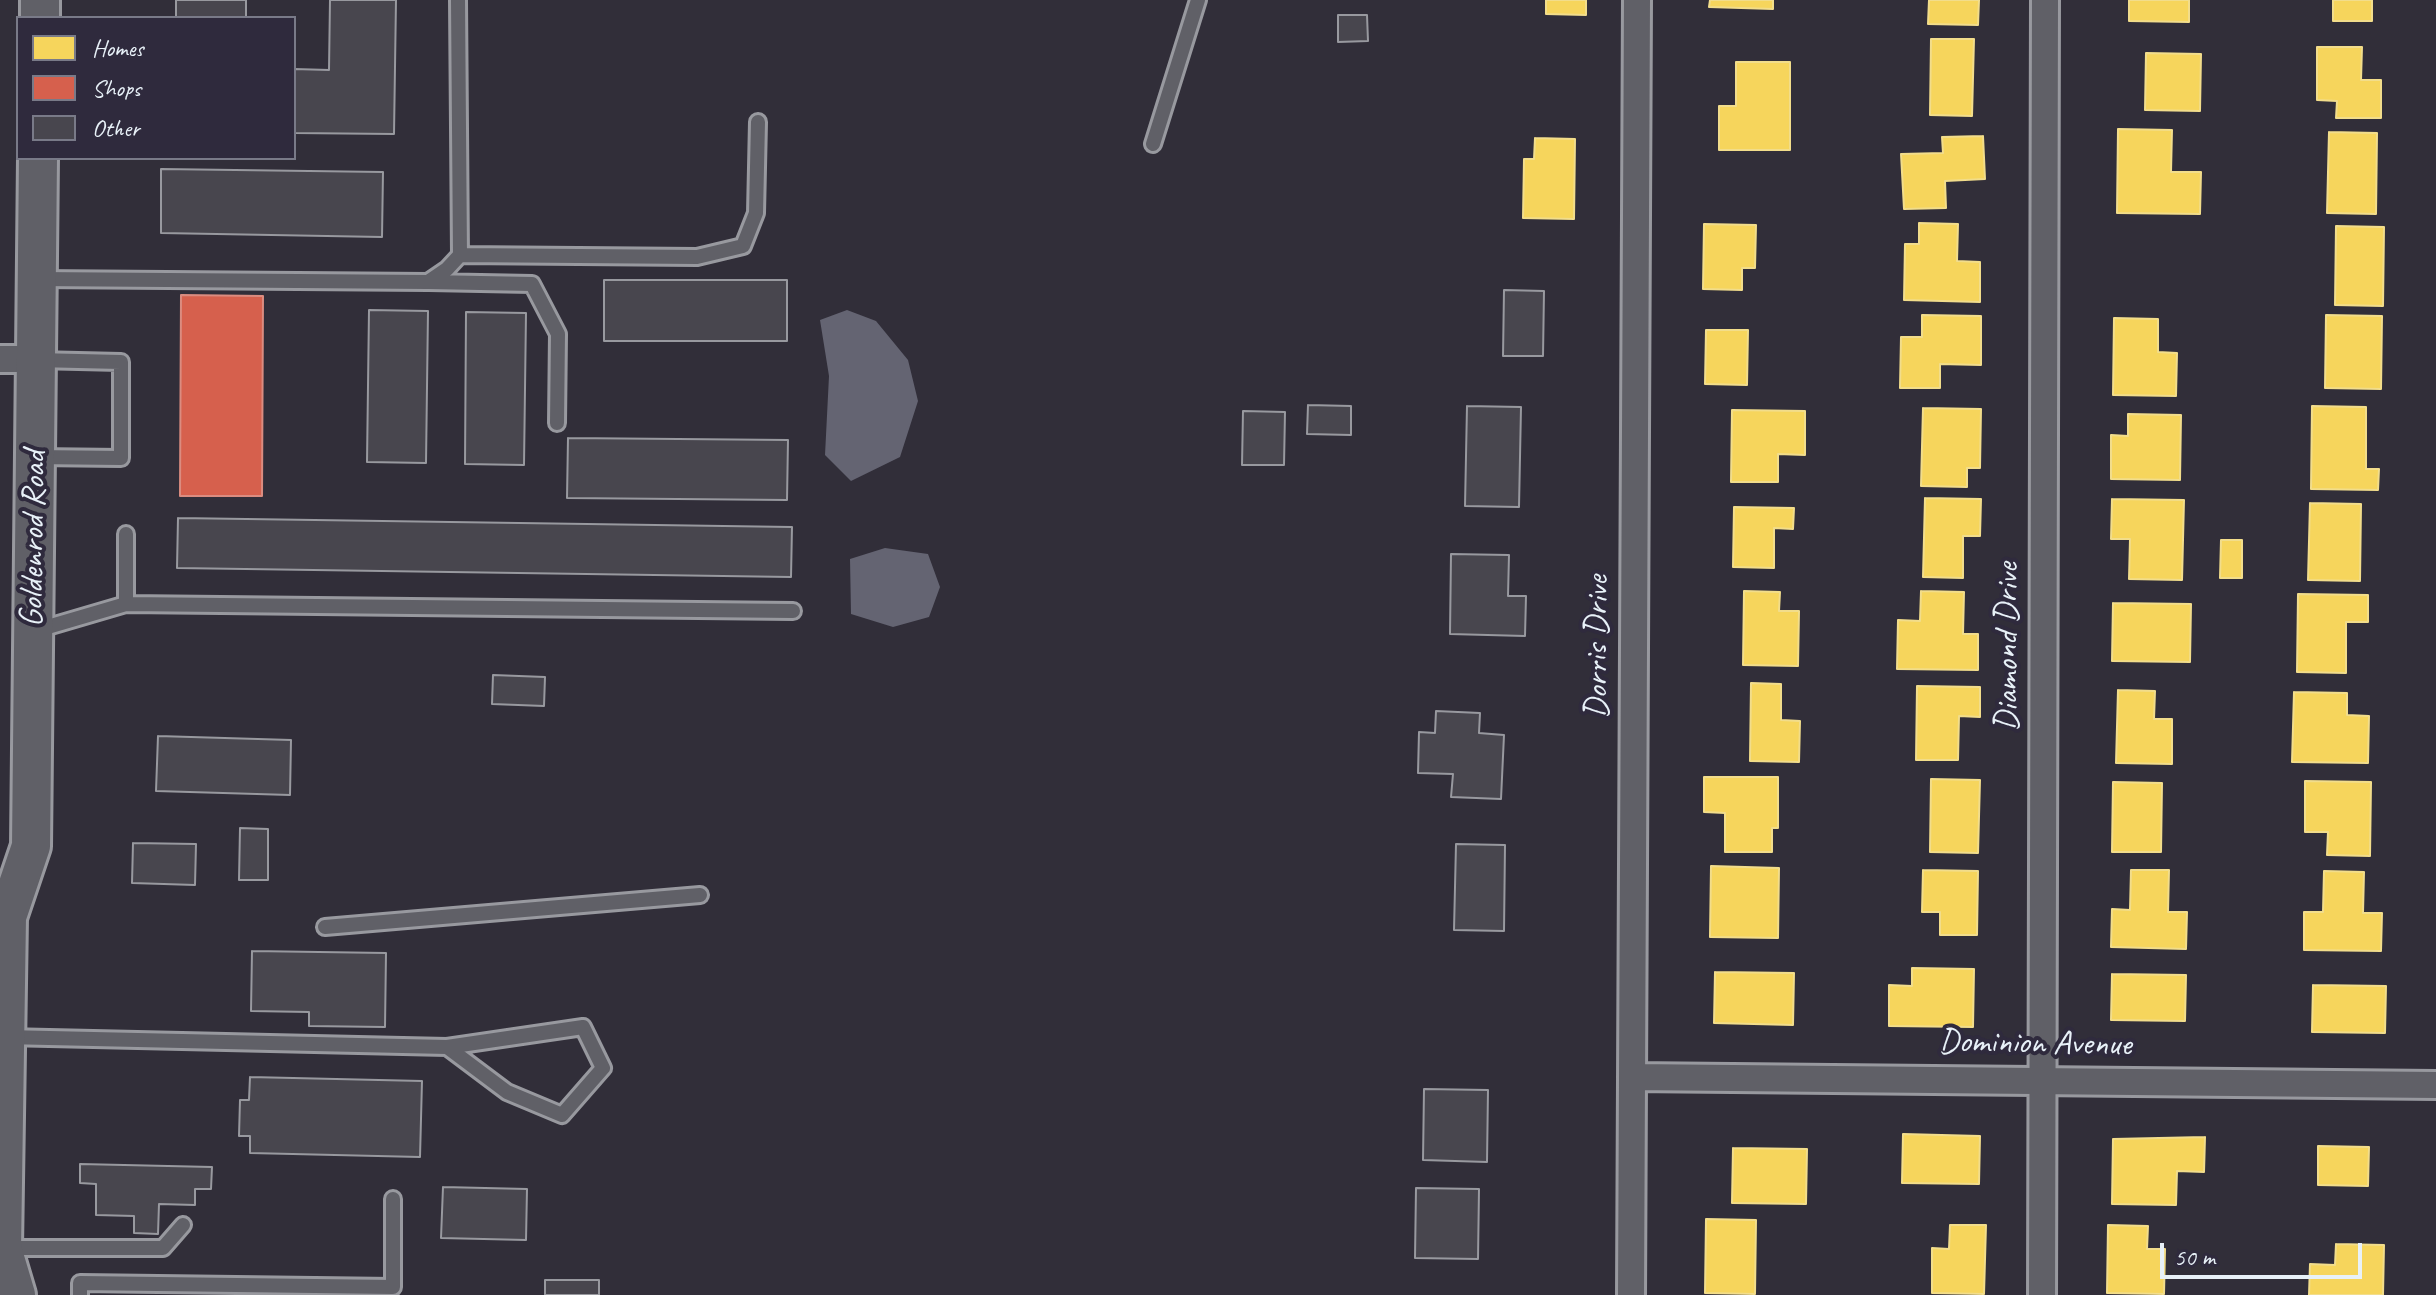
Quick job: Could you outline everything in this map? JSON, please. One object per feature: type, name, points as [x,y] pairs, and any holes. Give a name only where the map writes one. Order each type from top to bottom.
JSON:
[{"type":"main road","name":"Goldenrod Road","points":[[16,1295],[1,1250],[5,1037],[3,909],[31,846],[35,457],[18,359],[37,279],[38,160]]},
{"type":"street","name":"Dorris Drive","points":[[1631,1295],[1637,0]]},
{"type":"street","name":"Diamond Drive","points":[[2042,1295],[2045,0]]},
{"type":"street","name":"Dominion Avenue","points":[[1632,1077],[2436,1085]]},
{"type":"lane","points":[[428,282],[460,255],[458,0]]},
{"type":"lane","points":[[1153,144],[1198,0]]},
{"type":"lane","points":[[460,255],[697,257],[743,246],[756,213],[758,122]]},
{"type":"lane","points":[[37,279],[532,284],[558,334],[557,423]]},
{"type":"lane","points":[[18,359],[121,362],[121,458],[35,457]]},
{"type":"lane","points":[[126,534],[126,604]]},
{"type":"lane","points":[[33,632],[126,604],[793,611]]},
{"type":"lane","points":[[325,927],[700,895]]},
{"type":"lane","points":[[5,1037],[447,1047],[583,1027],[603,1068],[562,1115],[507,1092],[447,1047]]},
{"type":"lane","points":[[80,1295],[80,1283],[393,1287],[393,1199]]},
{"type":"lane","points":[[1,1250],[163,1248],[183,1225]]},
{"type":"water","points":[[847,310],[876,321],[908,360],[918,401],[900,457],[851,481],[825,455],[829,376],[820,320]]},
{"type":"water","points":[[885,548],[928,554],[940,587],[929,617],[893,627],[851,614],[850,559]]},
{"type":"building: Homes","points":[[1546,0],[1586,0],[1586,15],[1546,14]]},
{"type":"building: Homes","points":[[1710,0],[1773,0],[1773,9],[1709,7]]},
{"type":"building: Homes","points":[[1929,0],[1979,0],[1978,25],[1928,24]]},
{"type":"building: Homes","points":[[2129,0],[2189,0],[2189,22],[2129,21]]},
{"type":"building: Homes","points":[[2333,0],[2372,0],[2372,21],[2333,21]]},
{"type":"building: Homes","points":[[1931,39],[1974,39],[1972,116],[1930,115]]},
{"type":"building: Homes","points":[[2317,47],[2362,47],[2361,80],[2381,80],[2381,118],[2336,118],[2337,101],[2317,100]]},
{"type":"building: Homes","points":[[2146,53],[2201,54],[2200,111],[2145,110]]},
{"type":"building: Homes","points":[[1736,62],[1790,62],[1790,150],[1719,150],[1719,106],[1736,106]]},
{"type":"building: Homes","points":[[2118,129],[2172,130],[2171,172],[2201,172],[2200,214],[2117,213]]},
{"type":"building: Homes","points":[[2329,132],[2377,133],[2376,214],[2327,213]]},
{"type":"building: Homes","points":[[1983,136],[1985,179],[1945,181],[1946,208],[1904,209],[1901,154],[1943,153],[1942,137]]},
{"type":"building: Homes","points":[[1535,138],[1575,139],[1574,219],[1523,218],[1524,159],[1534,159]]},
{"type":"building: Homes","points":[[1919,223],[1958,224],[1957,261],[1980,262],[1980,302],[1904,300],[1905,244],[1919,244]]},
{"type":"building: Homes","points":[[1704,224],[1756,225],[1755,268],[1742,268],[1742,290],[1703,289]]},
{"type":"building: Homes","points":[[2336,226],[2384,227],[2383,306],[2335,305]]},
{"type":"building: Homes","points":[[1922,315],[1981,316],[1981,365],[1940,364],[1940,388],[1900,388],[1901,337],[1922,337]]},
{"type":"building: Homes","points":[[2326,315],[2382,316],[2381,389],[2325,388]]},
{"type":"building: Homes","points":[[2114,318],[2158,319],[2158,352],[2177,353],[2176,396],[2113,395]]},
{"type":"building: Homes","points":[[1706,330],[1748,330],[1747,385],[1705,384]]},
{"type":"building: Homes","points":[[2312,406],[2366,407],[2366,469],[2379,469],[2378,490],[2311,489]]},
{"type":"building: Homes","points":[[1923,408],[1981,409],[1980,468],[1967,468],[1967,487],[1921,486]]},
{"type":"building: Homes","points":[[1732,410],[1805,411],[1805,455],[1778,454],[1778,482],[1731,482]]},
{"type":"building: Homes","points":[[2128,414],[2181,415],[2180,480],[2111,479],[2111,435],[2128,436]]},
{"type":"building: Homes","points":[[1925,498],[1981,499],[1980,536],[1963,536],[1963,578],[1923,577]]},
{"type":"building: Homes","points":[[2112,499],[2184,500],[2182,580],[2129,579],[2130,539],[2111,539]]},
{"type":"building: Homes","points":[[2310,503],[2361,504],[2360,581],[2308,580]]},
{"type":"building: Homes","points":[[1734,507],[1794,508],[1793,529],[1774,528],[1774,568],[1733,567]]},
{"type":"building: Homes","points":[[2221,540],[2242,540],[2242,578],[2220,578]]},
{"type":"building: Homes","points":[[1744,591],[1780,592],[1779,611],[1799,611],[1798,666],[1743,665]]},
{"type":"building: Homes","points":[[1921,591],[1964,592],[1963,634],[1978,634],[1978,670],[1897,669],[1898,620],[1920,621]]},
{"type":"building: Homes","points":[[2298,594],[2368,595],[2368,622],[2346,622],[2346,673],[2297,672]]},
{"type":"building: Homes","points":[[2113,603],[2191,604],[2190,662],[2112,661]]},
{"type":"building: Homes","points":[[1751,683],[1781,684],[1781,720],[1800,721],[1799,762],[1750,761]]},
{"type":"building: Homes","points":[[1917,686],[1980,687],[1980,717],[1959,716],[1958,760],[1916,760]]},
{"type":"building: Homes","points":[[2118,690],[2155,691],[2154,719],[2172,719],[2172,764],[2116,763]]},
{"type":"building: Homes","points":[[2294,692],[2347,693],[2347,715],[2369,716],[2368,763],[2292,762]]},
{"type":"building: Homes","points":[[1704,777],[1778,777],[1778,828],[1772,828],[1772,852],[1725,852],[1725,813],[1704,812]]},
{"type":"building: Homes","points":[[1931,779],[1980,780],[1978,853],[1930,852]]},
{"type":"building: Homes","points":[[2305,781],[2371,782],[2370,856],[2327,855],[2328,832],[2305,832]]},
{"type":"building: Homes","points":[[2113,782],[2162,783],[2161,852],[2112,852]]},
{"type":"building: Homes","points":[[1711,866],[1779,868],[1778,938],[1710,937]]},
{"type":"building: Homes","points":[[1923,870],[1978,871],[1977,935],[1940,935],[1940,912],[1922,912]]},
{"type":"building: Homes","points":[[2131,870],[2169,870],[2168,912],[2187,912],[2186,949],[2111,947],[2112,909],[2130,910]]},
{"type":"building: Homes","points":[[2324,871],[2364,872],[2363,913],[2382,913],[2381,951],[2304,950],[2304,912],[2323,912]]},
{"type":"building: Homes","points":[[1912,968],[1974,969],[1973,1027],[1889,1026],[1889,985],[1912,986]]},
{"type":"building: Homes","points":[[1715,972],[1794,973],[1793,1025],[1714,1023]]},
{"type":"building: Homes","points":[[2112,974],[2186,975],[2185,1021],[2111,1020]]},
{"type":"building: Homes","points":[[2313,985],[2386,986],[2385,1033],[2312,1032]]},
{"type":"building: Homes","points":[[1903,1134],[1980,1136],[1979,1184],[1902,1183]]},
{"type":"building: Homes","points":[[2205,1137],[2204,1172],[2177,1171],[2176,1205],[2112,1204],[2113,1139]]},
{"type":"building: Homes","points":[[2318,1146],[2369,1147],[2368,1186],[2318,1185]]},
{"type":"building: Homes","points":[[1733,1148],[1807,1149],[1806,1204],[1732,1203]]},
{"type":"building: Homes","points":[[1706,1219],[1756,1220],[1755,1294],[1705,1293]]},
{"type":"building: Homes","points":[[1950,1225],[1986,1225],[1984,1294],[1932,1293],[1932,1248],[1949,1249]]},
{"type":"building: Homes","points":[[2108,1225],[2148,1226],[2147,1249],[2165,1249],[2164,1294],[2107,1293]]},
{"type":"building: Homes","points":[[2336,1244],[2384,1245],[2383,1295],[2309,1295],[2310,1264],[2335,1265]]},
{"type":"building: Shops","points":[[181,295],[263,296],[262,496],[180,496]]},
{"type":"building: Other","points":[[176,0],[246,0],[246,16],[176,16]]},
{"type":"building: Other","points":[[330,0],[396,0],[394,134],[296,133],[296,69],[329,70]]},
{"type":"building: Other","points":[[1338,15],[1367,15],[1368,41],[1338,42]]},
{"type":"building: Other","points":[[161,169],[383,172],[382,237],[161,233]]},
{"type":"building: Other","points":[[604,280],[787,280],[787,341],[604,341]]},
{"type":"building: Other","points":[[1504,290],[1544,291],[1543,356],[1503,356]]},
{"type":"building: Other","points":[[369,310],[428,311],[426,463],[367,462]]},
{"type":"building: Other","points":[[466,312],[526,313],[524,465],[465,464]]},
{"type":"building: Other","points":[[1308,405],[1351,406],[1351,435],[1307,434]]},
{"type":"building: Other","points":[[1467,406],[1521,407],[1519,507],[1465,506]]},
{"type":"building: Other","points":[[1243,411],[1285,412],[1284,465],[1242,465]]},
{"type":"building: Other","points":[[568,438],[788,440],[787,500],[567,498]]},
{"type":"building: Other","points":[[178,518],[792,527],[791,577],[177,568]]},
{"type":"building: Other","points":[[1451,554],[1509,555],[1508,596],[1526,596],[1525,636],[1450,634]]},
{"type":"building: Other","points":[[493,675],[545,677],[544,706],[492,704]]},
{"type":"building: Other","points":[[1436,711],[1480,713],[1479,733],[1504,735],[1501,799],[1451,797],[1453,774],[1418,773],[1419,732],[1435,733]]},
{"type":"building: Other","points":[[158,736],[291,740],[290,795],[156,791]]},
{"type":"building: Other","points":[[240,828],[268,829],[268,880],[239,880]]},
{"type":"building: Other","points":[[133,843],[196,844],[195,885],[132,883]]},
{"type":"building: Other","points":[[1456,844],[1505,845],[1504,931],[1454,930]]},
{"type":"building: Other","points":[[252,951],[386,953],[385,1027],[309,1026],[309,1012],[251,1011]]},
{"type":"building: Other","points":[[250,1077],[422,1081],[420,1157],[250,1153],[250,1136],[239,1136],[240,1100],[249,1100]]},
{"type":"building: Other","points":[[1424,1089],[1488,1090],[1487,1162],[1423,1160]]},
{"type":"building: Other","points":[[80,1164],[212,1167],[211,1189],[195,1189],[195,1205],[159,1204],[158,1234],[134,1233],[134,1216],[96,1215],[96,1184],[80,1183]]},
{"type":"building: Other","points":[[443,1187],[527,1189],[526,1240],[441,1238]]},
{"type":"building: Other","points":[[1416,1188],[1479,1189],[1478,1259],[1415,1258]]},
{"type":"building: Other","points":[[545,1280],[599,1280],[599,1295],[545,1295]]}]
